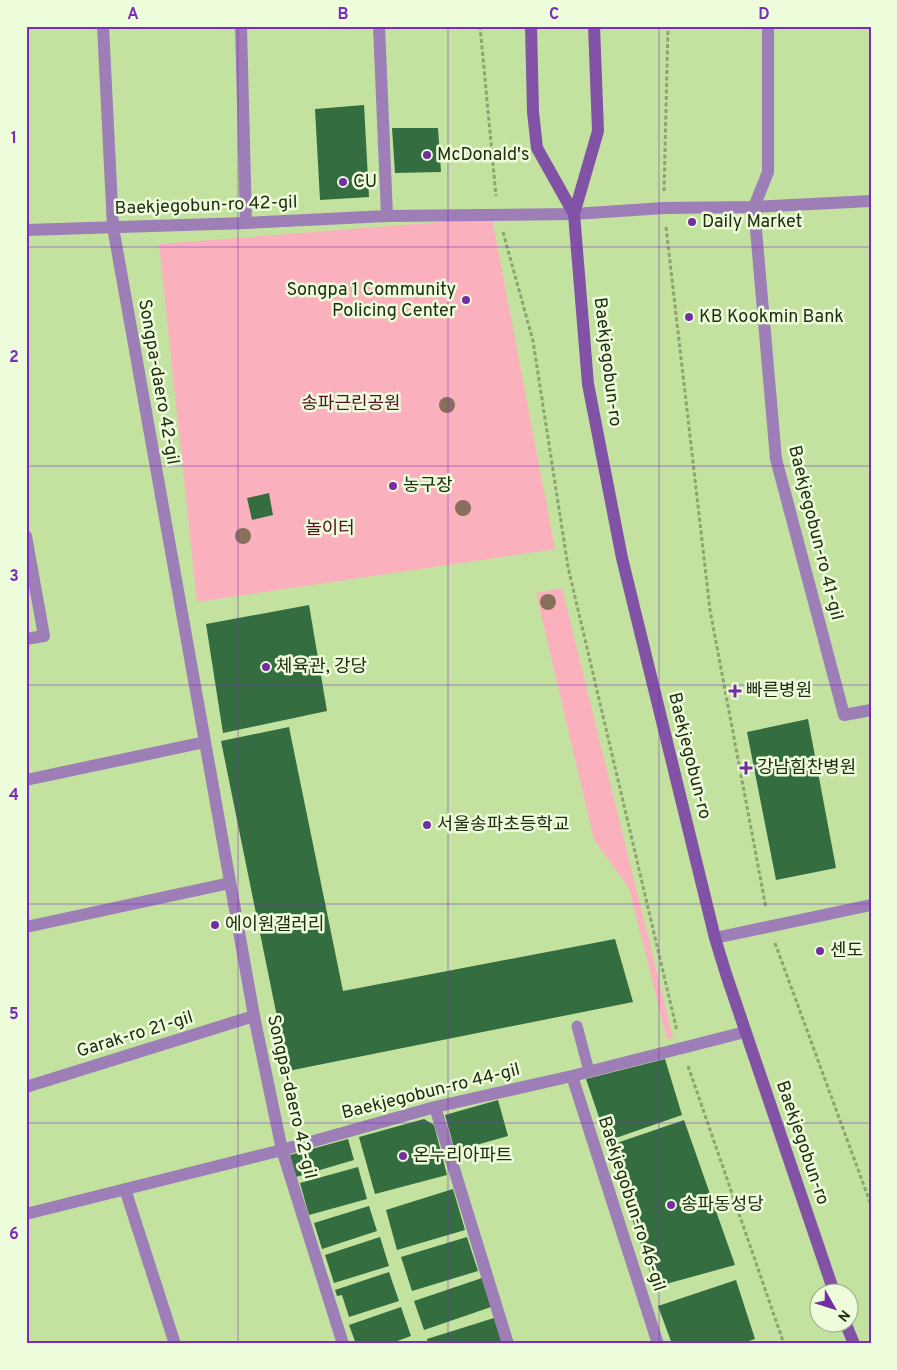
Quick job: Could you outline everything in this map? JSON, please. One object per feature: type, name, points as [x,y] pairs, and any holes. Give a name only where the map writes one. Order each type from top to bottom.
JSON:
[{"type":"main road","name":"Baekjegobun-ro","points":[[531,26],[533,112],[537,148],[574,214]]},
{"type":"main road","name":"Baekjegobun-ro","points":[[594,26],[598,132],[574,214],[588,384],[620,548],[715,938],[831,1282]]},
{"type":"main road","points":[[849,1332],[854,1344]]},
{"type":"street","name":"Songpa-daero 42-gil","points":[[103,26],[113,227],[254,1016],[282,1150],[343,1344]]},
{"type":"street","points":[[240,26],[246,223]]},
{"type":"street","points":[[379,26],[387,216]]},
{"type":"street","name":"Baekjegobun-ro 41-gil","points":[[768,26],[768,172],[754,207],[776,459],[844,715],[871,710]]},
{"type":"street","points":[[574,214],[664,208],[754,207],[871,201]]},
{"type":"street","name":"Baekjegobun-ro 42-gil","points":[[26,230],[246,223],[387,216],[574,214]]},
{"type":"street","points":[[26,536],[44,636],[26,639]]},
{"type":"street","points":[[26,780],[205,742]]},
{"type":"street","points":[[26,927],[230,883]]},
{"type":"street","points":[[715,938],[871,905]]},
{"type":"street","name":"Garak-ro 21-gil","points":[[26,1087],[254,1016]]},
{"type":"street","name":"Baekjegobun-ro 44-gil","points":[[26,1214],[282,1150],[435,1107],[572,1076],[745,1032]]},
{"type":"street","name":"Baekjegobun-ro 46-gil","points":[[572,1076],[658,1344]]},
{"type":"street","points":[[435,1107],[508,1344]]},
{"type":"street","points":[[125,1188],[175,1344]]},
{"type":"lane","points":[[577,1026],[589,1071]]},
{"type":"path","points":[[480,26],[498,215],[533,341],[568,568],[682,1048],[784,1344]]},
{"type":"path","points":[[668,26],[664,208],[710,610],[770,927],[871,1205]]},
{"type":"green space","name":"송파근린공원","points":[[492,218],[555,549],[197,602],[159,244]]},
{"type":"green space","points":[[562,588],[673,1038],[667,1039],[629,888],[594,840],[536,593]]},
{"type":"building","points":[[364,105],[369,197],[320,200],[315,109]]},
{"type":"building","points":[[392,128],[438,128],[441,172],[395,173]]},
{"type":"building","points":[[269,493],[273,515],[252,520],[247,498]]},
{"type":"building","name":"체육관, 강당","points":[[309,605],[327,711],[223,733],[206,624]]},
{"type":"building","points":[[808,719],[836,868],[776,880],[747,732]]},
{"type":"building","points":[[289,727],[343,991],[615,939],[633,1002],[288,1071],[221,741]]},
{"type":"building","points":[[665,1059],[682,1115],[607,1141],[586,1079]]},
{"type":"building","points":[[498,1100],[508,1136],[455,1151],[445,1115]]},
{"type":"building","name":"온누리아파트","points":[[424,1119],[434,1125],[447,1175],[375,1194],[359,1137]]},
{"type":"building","name":"송파동성당","points":[[684,1120],[735,1265],[655,1287],[608,1146]]},
{"type":"building","points":[[348,1139],[354,1160],[296,1177],[290,1155]]},
{"type":"building","points":[[358,1167],[367,1199],[309,1215],[300,1183]]},
{"type":"building","points":[[453,1189],[465,1230],[397,1250],[386,1210]]},
{"type":"building","points":[[369,1206],[377,1231],[322,1249],[314,1223]]},
{"type":"building","points":[[380,1237],[389,1266],[334,1283],[325,1255]]},
{"type":"building","points":[[467,1237],[478,1271],[412,1291],[401,1257]]},
{"type":"building","points":[[389,1272],[399,1301],[349,1317],[342,1295],[337,1296],[335,1290]]},
{"type":"building","points":[[482,1278],[491,1307],[424,1330],[414,1301]]},
{"type":"building","points":[[736,1280],[755,1339],[739,1344],[672,1344],[658,1306]]},
{"type":"building","points":[[401,1307],[411,1336],[389,1344],[356,1344],[349,1325]]},
{"type":"building","points":[[494,1318],[503,1344],[428,1344],[427,1339]]},
{"type":"place","name":"McDonald's","points":[[427,155]]},
{"type":"place","name":"CU","points":[[343,182]]},
{"type":"place","name":"Daily Market","points":[[692,222]]},
{"type":"place","name":"Songpa 1 Community Policing Center","points":[[466,300]]},
{"type":"place","name":"KB Kookmin Bank","points":[[689,317]]},
{"type":"place","name":"농구장","points":[[393,486]]},
{"type":"place","name":"체육관, 강당","points":[[266,667]]},
{"type":"place","name":"빠른병원","points":[[735,691]]},
{"type":"place","name":"강남힘찬병원","points":[[746,768]]},
{"type":"place","name":"서울송파초등학교","points":[[427,825]]},
{"type":"place","name":"에이원갤러리","points":[[215,925]]},
{"type":"place","name":"센도","points":[[820,951]]},
{"type":"place","name":"온누리아파트","points":[[403,1156]]},
{"type":"place","name":"송파동성당","points":[[671,1205]]},
{"type":"park label","name":"놀이터","points":[[330,529]]}]
